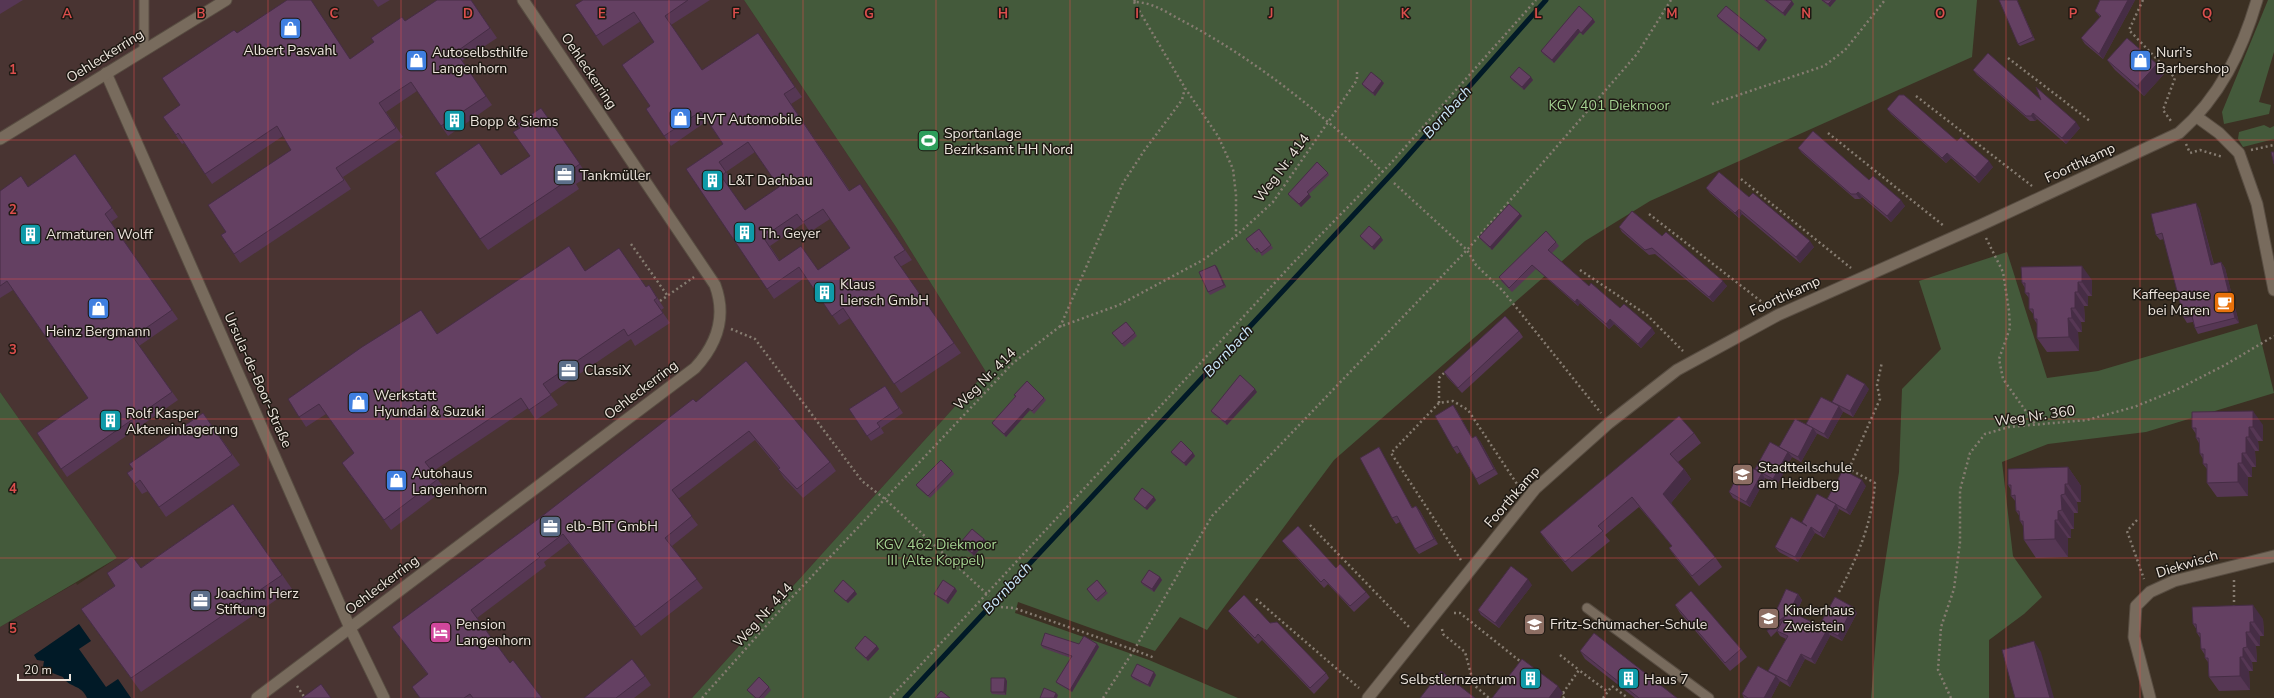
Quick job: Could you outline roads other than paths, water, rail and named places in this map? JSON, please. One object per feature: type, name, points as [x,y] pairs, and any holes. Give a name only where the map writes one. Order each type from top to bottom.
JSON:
[{"type":"street","name":"Oehleckerring","points":[[0,140],[144,49],[226,0]]},
{"type":"street","name":"Oehleckerring","points":[[257,698],[695,368],[712,346],[720,324],[719,297],[715,285],[523,0]]},
{"type":"street","name":"Foorthkamp","points":[[1368,697],[1535,489],[1609,423],[1677,370],[1778,315],[1981,225],[2180,133],[2198,117],[2219,88],[2234,61],[2245,36],[2257,0]]},
{"type":"street","name":"Ursula-de-Boor-Straße","points":[[106,73],[350,628],[384,698]]},
{"type":"street","points":[[2198,117],[2219,133],[2239,153],[2257,204],[2274,290]]},
{"type":"street","name":"Diekwisch","points":[[2150,698],[2134,637],[2136,606],[2150,592],[2174,581],[2274,556]]},
{"type":"lane","points":[[144,0],[144,49]]},
{"type":"lane","points":[[1586,608],[1709,698]]},
{"type":"water","points":[[79,624],[91,641],[79,649],[106,687],[118,679],[131,698],[87,698],[82,690],[68,683],[63,677],[47,671],[43,667],[44,661],[37,660],[34,655]]},
{"type":"waterway","name":"Bornbach","points":[[905,698],[1398,167],[1546,0]]},
{"type":"place","name":"Albert Pasvahl","points":[[290,28]]},
{"type":"place","name":"Autoselbsthilfe Langenhorn","points":[[416,60]]},
{"type":"place","name":"Nuri's Barbershop","points":[[2141,60]]},
{"type":"place","name":"HVT Automobile","points":[[680,119]]},
{"type":"place","name":"Bopp & Siems","points":[[454,121]]},
{"type":"place","name":"Sportanlage Bezirksamt HH Nord","points":[[929,141]]},
{"type":"place","name":"Tankmüller","points":[[564,175]]},
{"type":"place","name":"L&T Dachbau","points":[[713,180]]},
{"type":"place","name":"Th. Geyer","points":[[745,233]]},
{"type":"place","name":"Armaturen Wolff","points":[[30,234]]},
{"type":"place","name":"Klaus Liersch GmbH","points":[[824,292]]},
{"type":"place","name":"Kaffeepause bei Maren","points":[[2225,302]]},
{"type":"place","name":"Heinz Bergmann","points":[[98,309]]},
{"type":"place","name":"ClassiX","points":[[568,370]]},
{"type":"place","name":"Werkstatt Hyundai & Suzuki","points":[[359,403]]},
{"type":"place","name":"Rolf Kasper Akteneinlagerung","points":[[110,421]]},
{"type":"place","name":"Stadtteilschule am Heidberg","points":[[1742,475]]},
{"type":"place","name":"Autohaus Langenhorn","points":[[397,481]]},
{"type":"place","name":"elb-BIT GmbH","points":[[550,526]]},
{"type":"place","name":"Joachim Herz Stiftung","points":[[201,601]]},
{"type":"place","name":"Kinderhaus Zweistein","points":[[1768,618]]},
{"type":"place","name":"Fritz-Schumacher-Schule","points":[[1535,624]]},
{"type":"place","name":"Pension Langenhorn","points":[[441,632]]},
{"type":"place","name":"Selbstlernzentrum","points":[[1531,679]]},
{"type":"place","name":"Haus 7","points":[[1629,679]]},
{"type":"park label","name":"KGV 401 Diekmoor","points":[[1609,105]]},
{"type":"park label","name":"KGV 462 Diekmoor III (Alte Koppel)","points":[[936,552]]}]
